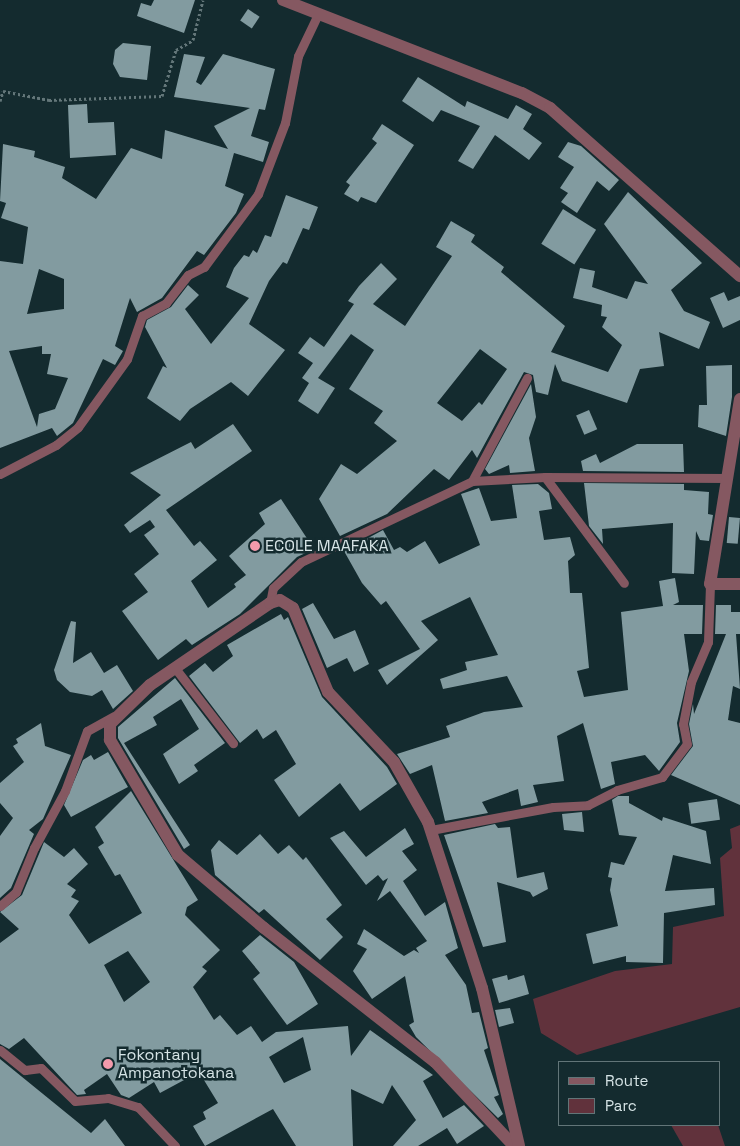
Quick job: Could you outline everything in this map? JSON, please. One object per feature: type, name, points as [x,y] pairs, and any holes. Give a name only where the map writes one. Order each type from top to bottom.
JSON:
[{"type":"street","points":[[283,0],[522,93],[550,108],[740,276]]},
{"type":"street","points":[[740,399],[710,584],[740,584]]},
{"type":"street","points":[[514,1146],[435,1062],[264,928],[178,855],[110,740],[110,724],[121,712],[175,668],[270,603],[280,600],[293,608],[328,692],[394,762],[432,830],[482,988],[519,1146]]},
{"type":"lane","points":[[0,474],[56,445],[78,427],[126,359],[142,316],[166,302],[188,275],[204,267],[258,194],[285,123],[298,56],[318,14]]},
{"type":"lane","points":[[472,481],[528,378]]},
{"type":"lane","points":[[545,477],[624,583]]},
{"type":"lane","points":[[270,603],[273,588],[301,562],[472,481],[545,477],[727,478]]},
{"type":"lane","points":[[432,830],[553,806],[588,805],[617,790],[662,777],[686,744],[683,724],[691,682],[708,642],[710,584]]},
{"type":"lane","points":[[175,668],[233,743]]},
{"type":"lane","points":[[0,906],[16,892],[34,848],[65,791],[87,731],[121,712]]},
{"type":"lane","points":[[0,1050],[25,1070],[41,1068],[75,1102],[108,1098],[138,1107],[175,1146]]},
{"type":"path","points":[[0,101],[3,91],[49,100],[162,96],[176,50],[192,40],[203,0]]},
{"type":"green space","points":[[740,825],[740,1007],[577,1055],[541,1033],[533,999],[615,971],[672,964],[673,927],[724,916],[720,858],[732,848],[730,829]]},
{"type":"green space","points":[[672,1126],[718,1126],[725,1146],[683,1146]]},
{"type":"building","points":[[154,0],[195,0],[184,33],[137,16],[141,3],[151,6]]},
{"type":"building","points":[[248,9],[260,17],[252,28],[240,21]]},
{"type":"building","points":[[123,43],[151,46],[147,80],[120,77],[113,64],[115,50]]},
{"type":"building","points":[[184,54],[205,57],[196,82],[201,85],[223,54],[275,69],[265,110],[259,109],[251,136],[269,142],[263,162],[234,153],[225,186],[244,194],[236,213],[204,255],[197,251],[162,298],[137,312],[130,298],[115,346],[123,351],[115,365],[103,359],[73,423],[57,436],[52,428],[0,448],[0,261],[23,264],[28,227],[1,218],[6,203],[0,201],[3,144],[35,151],[34,157],[65,167],[62,178],[96,199],[131,148],[162,159],[165,130],[228,149],[214,126],[250,108],[174,97]],"holes":[[[39,269],[64,279],[64,309],[27,314]],[[42,346],[42,354],[51,354],[47,374],[68,378],[55,409],[39,414],[37,427],[9,351]]]},
{"type":"building","points":[[418,77],[465,107],[467,101],[508,119],[516,105],[532,114],[523,129],[542,143],[529,160],[495,135],[473,169],[458,161],[480,126],[441,110],[433,122],[402,101]]},
{"type":"building","points":[[87,104],[88,123],[114,122],[116,155],[70,158],[68,105]]},
{"type":"building","points":[[382,124],[414,145],[376,203],[361,197],[358,202],[344,194],[350,185],[346,182],[377,143],[372,139]]},
{"type":"building","points":[[568,142],[581,146],[619,180],[609,191],[597,181],[577,213],[561,202],[568,193],[560,188],[574,167],[558,157]]},
{"type":"building","points":[[628,192],[702,263],[671,290],[684,311],[710,322],[699,349],[659,332],[664,366],[640,369],[627,403],[562,381],[555,364],[548,395],[536,392],[533,375],[524,372],[477,458],[472,450],[449,480],[434,469],[387,514],[340,536],[319,499],[341,464],[357,474],[397,441],[374,423],[383,411],[349,389],[374,350],[351,334],[318,378],[335,388],[318,414],[298,401],[309,383],[302,378],[313,363],[298,353],[310,337],[324,347],[354,304],[348,301],[359,286],[381,263],[397,279],[373,304],[405,326],[452,256],[436,247],[451,221],[475,235],[471,242],[504,267],[501,272],[565,326],[551,352],[608,372],[622,345],[602,327],[607,317],[601,316],[602,305],[573,298],[580,268],[595,271],[592,287],[627,299],[635,281],[648,284],[604,224]],"holes":[[[480,349],[507,369],[482,405],[479,402],[462,421],[437,403]]]},
{"type":"building","points":[[286,195],[318,207],[309,230],[303,228],[287,264],[283,262],[269,281],[249,324],[285,350],[248,396],[231,382],[190,409],[180,421],[147,398],[163,366],[167,368],[145,327],[147,320],[171,307],[188,285],[199,295],[185,309],[211,344],[249,298],[226,287],[234,268],[244,255],[249,257],[253,250],[257,253],[265,235],[271,237]]},
{"type":"building","points":[[563,209],[596,230],[574,264],[541,244]]},
{"type":"building","points":[[724,292],[728,301],[740,296],[740,320],[723,328],[710,298]]},
{"type":"building","points":[[732,365],[732,397],[726,436],[698,427],[699,405],[707,405],[706,366]]},
{"type":"building","points":[[531,384],[536,417],[529,438],[535,471],[510,473],[509,465],[489,474],[485,469]]},
{"type":"building","points":[[589,410],[597,429],[584,435],[576,415]]},
{"type":"building","points":[[233,424],[252,451],[166,510],[194,546],[200,541],[217,560],[191,581],[208,608],[236,587],[234,584],[246,575],[229,556],[265,524],[259,513],[281,499],[314,549],[297,557],[240,614],[192,645],[186,639],[158,660],[122,611],[148,592],[134,574],[159,554],[144,535],[155,527],[150,520],[130,533],[124,525],[161,495],[130,473],[191,442],[195,449]]},
{"type":"building","points":[[637,444],[683,444],[684,472],[583,471],[581,461],[596,454],[600,463]]},
{"type":"building","points":[[584,483],[684,484],[684,490],[709,492],[708,514],[713,515],[709,541],[700,540],[696,531],[694,574],[672,573],[673,523],[602,529],[603,544],[589,526]]},
{"type":"building","points":[[538,484],[549,493],[552,509],[539,511],[544,540],[570,537],[575,555],[568,561],[570,593],[582,593],[589,668],[577,671],[584,697],[628,690],[621,612],[663,606],[659,581],[675,578],[679,602],[673,605],[703,605],[702,634],[684,634],[689,671],[677,723],[680,742],[659,771],[645,755],[611,762],[615,784],[601,789],[583,723],[557,736],[564,781],[533,785],[538,802],[521,806],[518,789],[482,802],[488,813],[445,821],[432,765],[410,774],[397,754],[450,737],[446,726],[484,712],[523,707],[507,676],[443,689],[440,679],[467,670],[465,662],[498,655],[470,597],[421,621],[438,640],[387,685],[378,670],[420,649],[386,601],[381,605],[362,583],[344,551],[383,530],[394,550],[400,547],[407,552],[425,541],[439,564],[480,545],[461,494],[479,488],[491,521],[517,518],[512,485]]},
{"type":"building","points":[[729,517],[740,518],[738,544],[727,543]]},
{"type":"building","points":[[313,603],[334,639],[355,630],[369,664],[354,672],[347,658],[327,668],[302,609]]},
{"type":"building","points":[[716,605],[731,605],[731,612],[740,612],[740,634],[736,634],[740,689],[733,686],[728,720],[740,723],[740,805],[671,775],[693,746],[689,724],[693,704],[694,714],[726,634],[715,634]]},
{"type":"building","points":[[281,614],[284,620],[288,617],[322,697],[387,767],[397,784],[360,811],[340,783],[299,817],[274,780],[296,764],[276,730],[263,739],[257,729],[240,743],[189,676],[205,663],[213,672],[233,656],[227,645]]},
{"type":"building","points":[[71,621],[76,622],[73,663],[91,652],[104,673],[117,665],[133,691],[113,709],[102,690],[92,696],[70,692],[57,680],[54,670]]},
{"type":"building","points":[[175,678],[225,743],[194,765],[198,771],[179,784],[163,754],[199,729],[181,699],[153,717],[157,725],[124,743],[190,845],[184,849],[118,738],[118,727]]},
{"type":"building","points":[[41,723],[45,746],[71,755],[43,819],[29,830],[34,834],[11,888],[0,898],[0,836],[13,818],[0,803],[0,783],[24,762],[13,746],[18,743],[16,739]]},
{"type":"building","points":[[108,752],[128,787],[71,817],[64,805],[83,760],[91,755],[94,760]]},
{"type":"building","points":[[131,791],[198,900],[187,907],[185,915],[220,950],[202,967],[207,971],[193,987],[214,1020],[220,1015],[237,1035],[251,1026],[262,1042],[276,1032],[348,1026],[351,1056],[370,1030],[433,1075],[423,1081],[443,1118],[464,1105],[484,1126],[457,1144],[447,1128],[418,1146],[393,1146],[416,1120],[392,1085],[383,1104],[351,1089],[353,1146],[296,1146],[273,1109],[205,1146],[193,1126],[206,1119],[203,1112],[218,1103],[199,1072],[160,1093],[154,1082],[129,1098],[121,1095],[107,1074],[84,1090],[86,1094],[77,1095],[24,1038],[9,1049],[0,1044],[0,943],[19,929],[0,912],[22,895],[44,842],[64,857],[74,848],[88,864],[67,884],[76,890],[71,897],[79,901],[69,915],[89,944],[142,913],[120,874],[115,876],[98,847],[104,843],[95,827]],"holes":[[[128,951],[150,982],[124,1002],[104,965]],[[303,1037],[311,1070],[284,1083],[269,1057]]]},
{"type":"building","points":[[618,796],[629,796],[629,803],[662,821],[663,817],[706,831],[711,864],[673,855],[665,891],[714,888],[715,905],[664,913],[663,963],[626,962],[626,956],[593,964],[586,934],[618,926],[610,890],[612,878],[608,877],[611,862],[624,865],[637,837],[619,835],[612,800]]},
{"type":"building","points":[[717,799],[720,820],[691,824],[688,803]]},
{"type":"building","points":[[582,812],[584,832],[564,830],[562,814]]},
{"type":"building","points":[[495,824],[498,828],[510,827],[517,878],[544,872],[548,889],[533,897],[530,892],[497,882],[506,942],[483,947],[444,835]]},
{"type":"building","points":[[405,828],[414,844],[402,851],[417,870],[403,881],[425,916],[445,902],[458,948],[445,955],[466,985],[472,1013],[479,1012],[488,1048],[484,1050],[499,1095],[494,1097],[503,1114],[498,1118],[416,1037],[409,1025],[414,1022],[405,976],[372,999],[353,971],[367,949],[357,944],[364,929],[404,956],[414,950],[419,953],[416,948],[427,941],[390,891],[377,901],[388,878],[383,881],[378,875],[366,885],[330,838],[344,831],[366,857]]},
{"type":"building","points":[[260,834],[278,854],[289,845],[303,860],[306,857],[342,905],[326,919],[343,937],[320,960],[264,909],[259,913],[215,875],[211,850],[219,840],[237,855]]},
{"type":"building","points":[[260,935],[294,962],[318,1004],[287,1025],[253,979],[260,973],[242,951]]},
{"type":"building","points":[[507,975],[508,980],[524,975],[529,994],[499,1003],[492,979]]},
{"type":"building","points":[[510,1008],[514,1023],[499,1027],[495,1010]]},
{"type":"building","points":[[0,1059],[91,1133],[105,1119],[125,1146],[0,1146]]},
{"type":"place","name":"ECOLE MAAFAKA","points":[[255,546]]},
{"type":"place","name":"Fokontany Ampanotokana","points":[[108,1064]]}]
